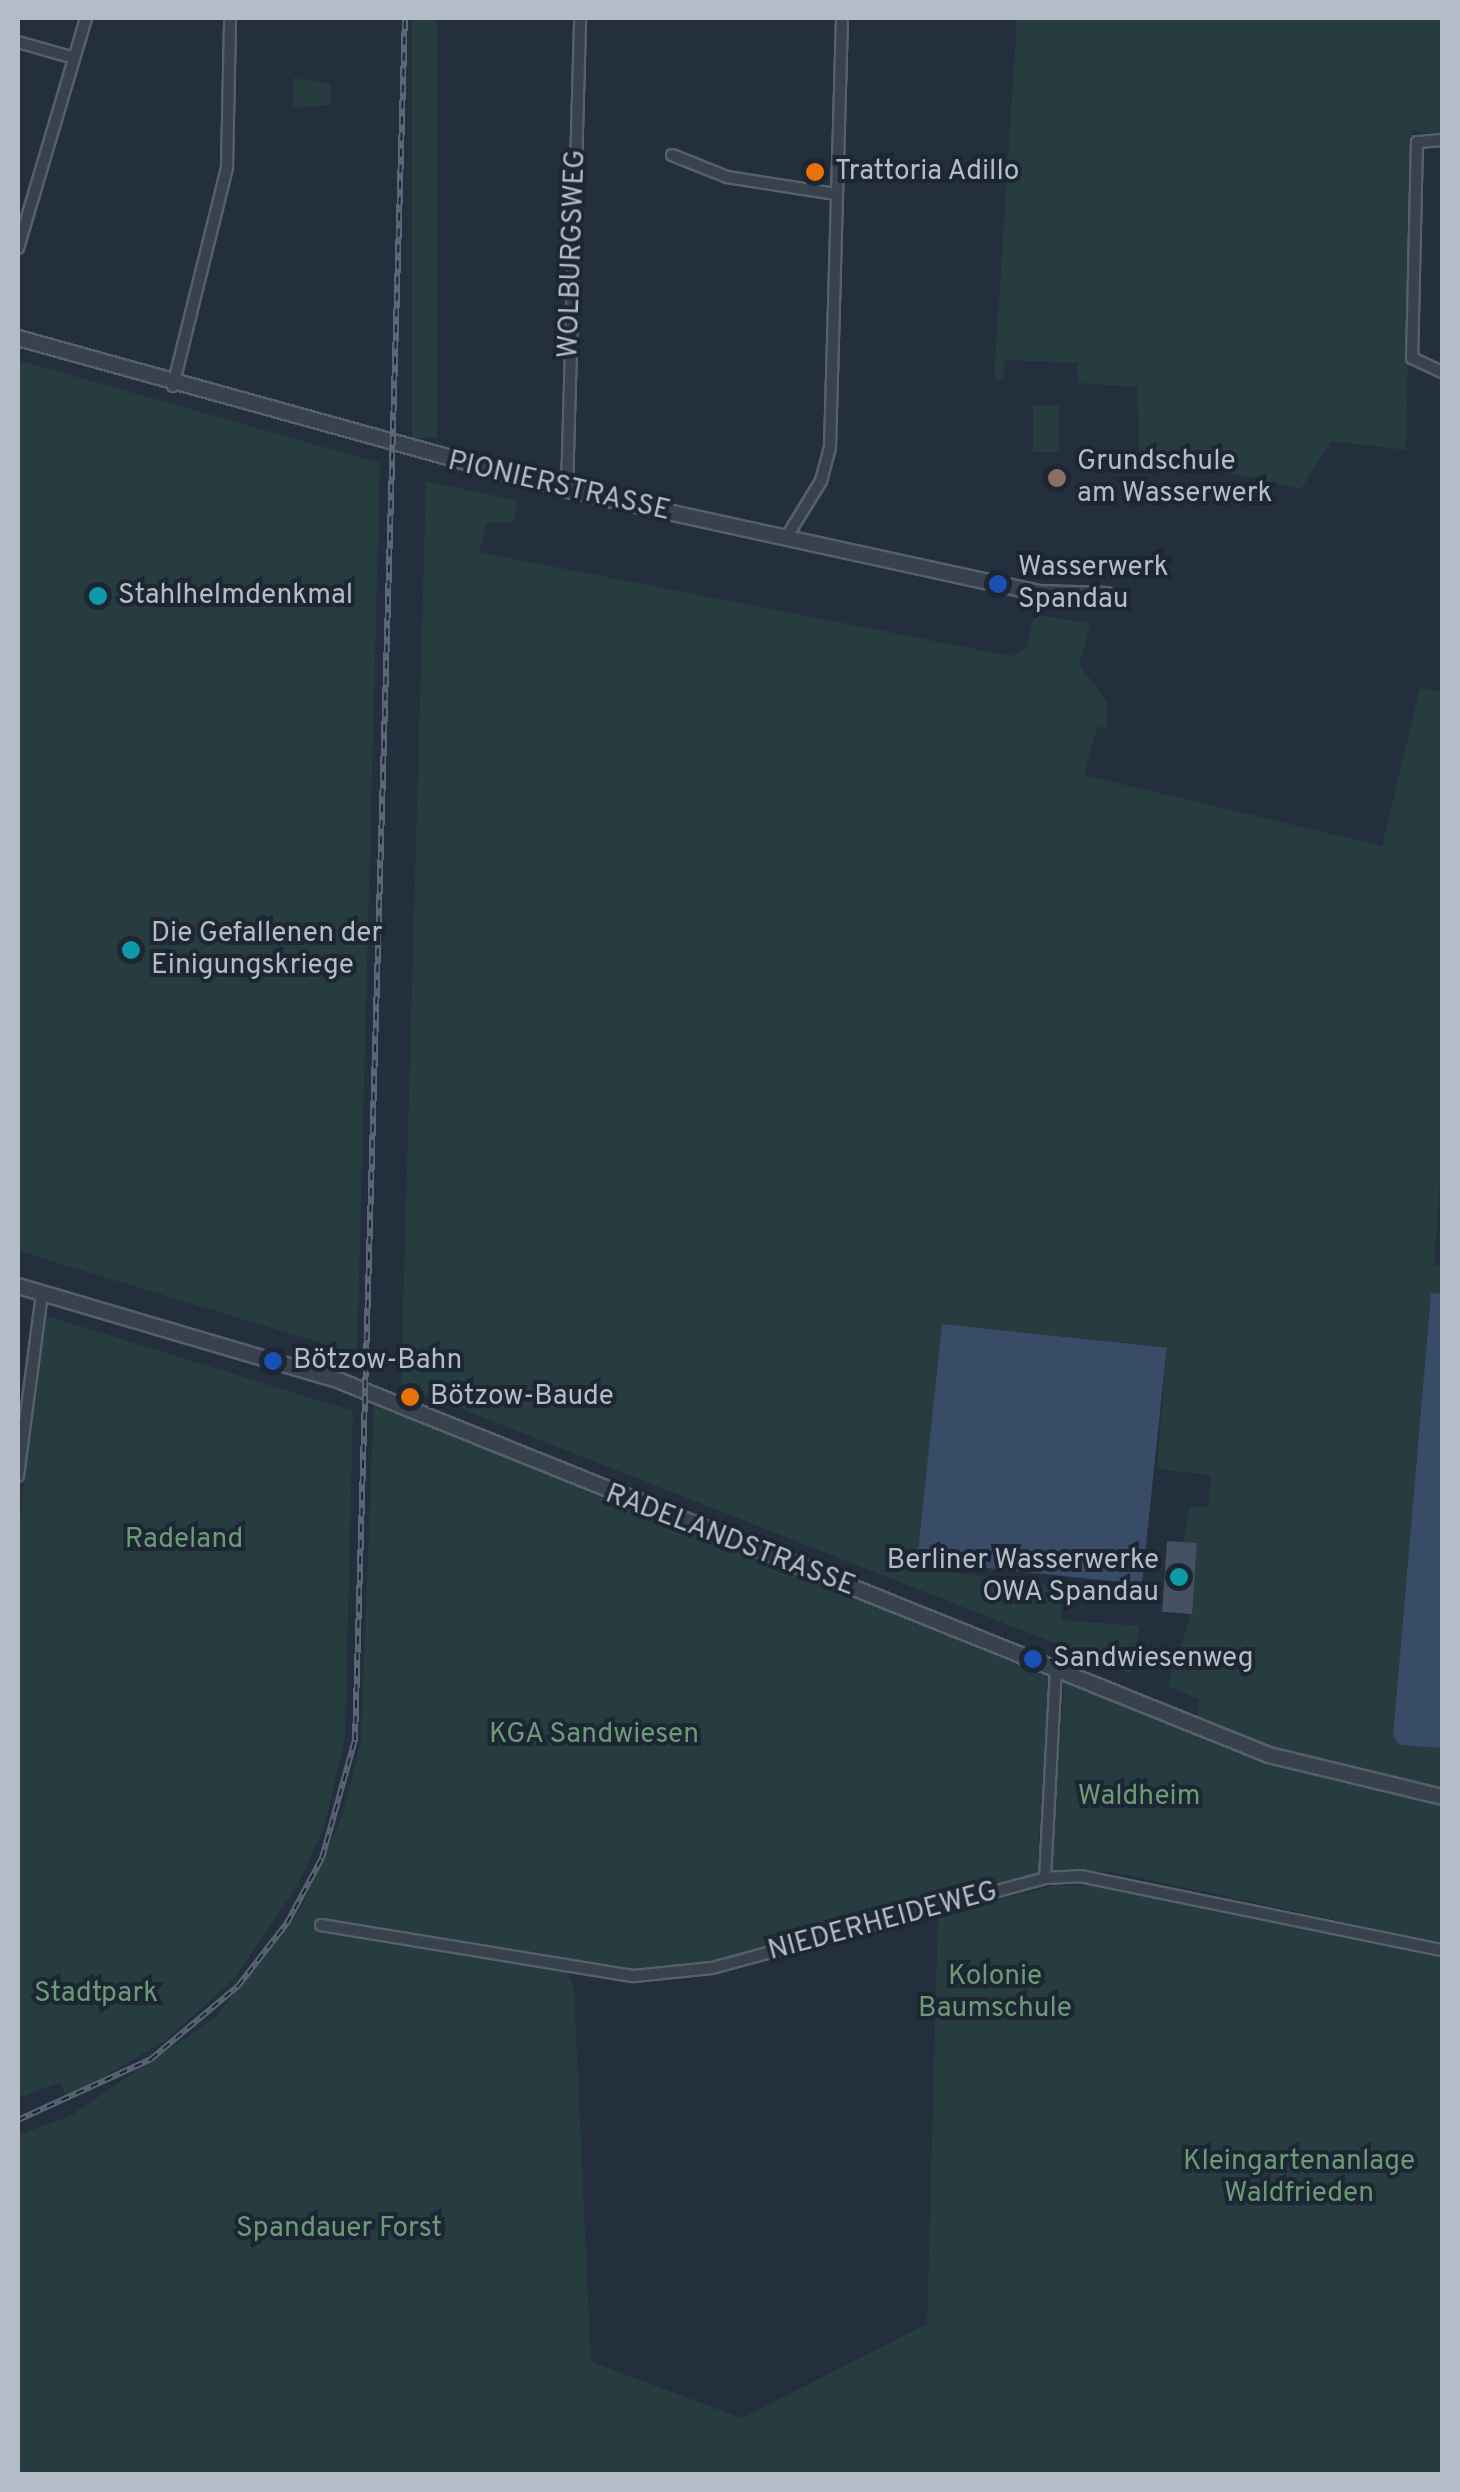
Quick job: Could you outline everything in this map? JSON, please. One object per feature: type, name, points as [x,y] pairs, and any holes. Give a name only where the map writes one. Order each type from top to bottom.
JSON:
[{"type":"street","points":[[18,248],[86,18]]},
{"type":"street","points":[[172,387],[227,167],[230,18]]},
{"type":"street","name":"WOLBURGSWEG","points":[[567,490],[580,18]]},
{"type":"street","points":[[786,538],[822,481],[830,448],[842,18]]},
{"type":"street","points":[[18,42],[74,58]]},
{"type":"street","points":[[1442,140],[1419,137],[1414,365],[1442,372]]},
{"type":"street","points":[[672,155],[726,177],[836,194]]},
{"type":"street","name":"PIONIERSTRASSE","points":[[18,338],[172,387],[567,490],[1040,593],[1108,595]]},
{"type":"street","name":"RADELANDSTRASSE","points":[[18,1286],[340,1381],[1269,1754],[1442,1797]]},
{"type":"street","points":[[18,1476],[42,1293]]},
{"type":"street","points":[[1045,1878],[1056,1668]]},
{"type":"street","name":"NIEDERHEIDEWEG","points":[[321,1926],[634,1976],[712,1968],[1045,1878],[1112,1879],[1442,1950]]},
{"type":"green space","points":[[412,18],[437,18],[437,438],[412,438]]},
{"type":"green space","points":[[1017,18],[1442,18],[1442,136],[1413,131],[1406,450],[1331,441],[1301,489],[1139,452],[1137,387],[1078,383],[1078,363],[1005,360],[1003,379],[994,379]]},
{"type":"green space","points":[[293,78],[330,84],[330,105],[293,108]]},
{"type":"green space","points":[[18,360],[380,463],[357,1354],[18,1251]]},
{"type":"green space","points":[[1033,405],[1059,405],[1059,452],[1033,452]]},
{"type":"green space","points":[[426,481],[518,501],[513,523],[487,522],[479,552],[1011,656],[1027,648],[1034,615],[1091,623],[1079,664],[1107,702],[1106,728],[1097,727],[1084,775],[1382,846],[1420,688],[1442,692],[1442,1153],[1434,1265],[1442,1266],[1442,1294],[1431,1293],[1393,1736],[1400,1745],[1442,1747],[1442,1792],[1270,1751],[1197,1722],[1199,1699],[1168,1686],[1191,1615],[1197,1544],[1183,1542],[1190,1506],[1208,1507],[1211,1475],[1157,1469],[1167,1347],[942,1324],[924,1569],[1063,1586],[1061,1620],[1140,1626],[1130,1673],[401,1385]]},
{"type":"green space","name":"Radeland","points":[[44,1315],[353,1411],[345,1737],[325,1825],[298,1885],[234,1979],[166,2040],[66,2099],[61,2082],[18,2098],[18,1535]]},
{"type":"green space","points":[[374,1396],[1049,1678],[1037,1875],[709,1963],[628,1972],[479,1953],[566,1970],[574,1988],[591,2362],[742,2418],[927,2324],[938,1915],[1057,1885],[1116,1887],[1442,1950],[1442,2474],[18,2474],[18,2135],[70,2116],[215,2018],[301,1909],[344,1811],[361,1740]]},
{"type":"green space","name":"Waldheim","points":[[1064,1682],[1266,1762],[1442,1804],[1442,1943],[1113,1872],[1052,1870]]},
{"type":"water","points":[[1431,1293],[1442,1294],[1441,1748],[1400,1745],[1393,1736]]},
{"type":"water","points":[[942,1324],[1167,1348],[1142,1584],[917,1561]]},
{"type":"building","name":"Berliner Wasserwerke OWA Spandau","points":[[1167,1541],[1197,1543],[1192,1614],[1162,1612]]},
{"type":"railway","points":[[18,2120],[151,2059],[238,1986],[287,1923],[322,1858],[355,1740],[405,18]]},
{"type":"place","name":"Trattoria Adillo","points":[[815,172]]},
{"type":"place","name":"Grundschule am Wasserwerk","points":[[1057,478]]},
{"type":"place","name":"Wasserwerk Spandau","points":[[998,584]]},
{"type":"place","name":"Stahlhelmdenkmal","points":[[98,596]]},
{"type":"place","name":"Die Gefallenen der Einigungskriege","points":[[131,950]]},
{"type":"place","name":"Bötzow-Bahn","points":[[273,1361]]},
{"type":"place","name":"Bötzow-Baude","points":[[410,1397]]},
{"type":"place","name":"Berliner Wasserwerke OWA Spandau","points":[[1179,1577]]},
{"type":"place","name":"Sandwiesenweg","points":[[1033,1659]]},
{"type":"park label","name":"KGA Sandwiesen","points":[[594,1735]]},
{"type":"park label","name":"Kolonie Baumschule","points":[[995,1993]]},
{"type":"park label","name":"Stadtpark","points":[[96,1994]]},
{"type":"park label","name":"Kleingartenanlage Waldfrieden","points":[[1299,2178]]},
{"type":"park label","name":"Spandauer Forst","points":[[339,2229]]}]
